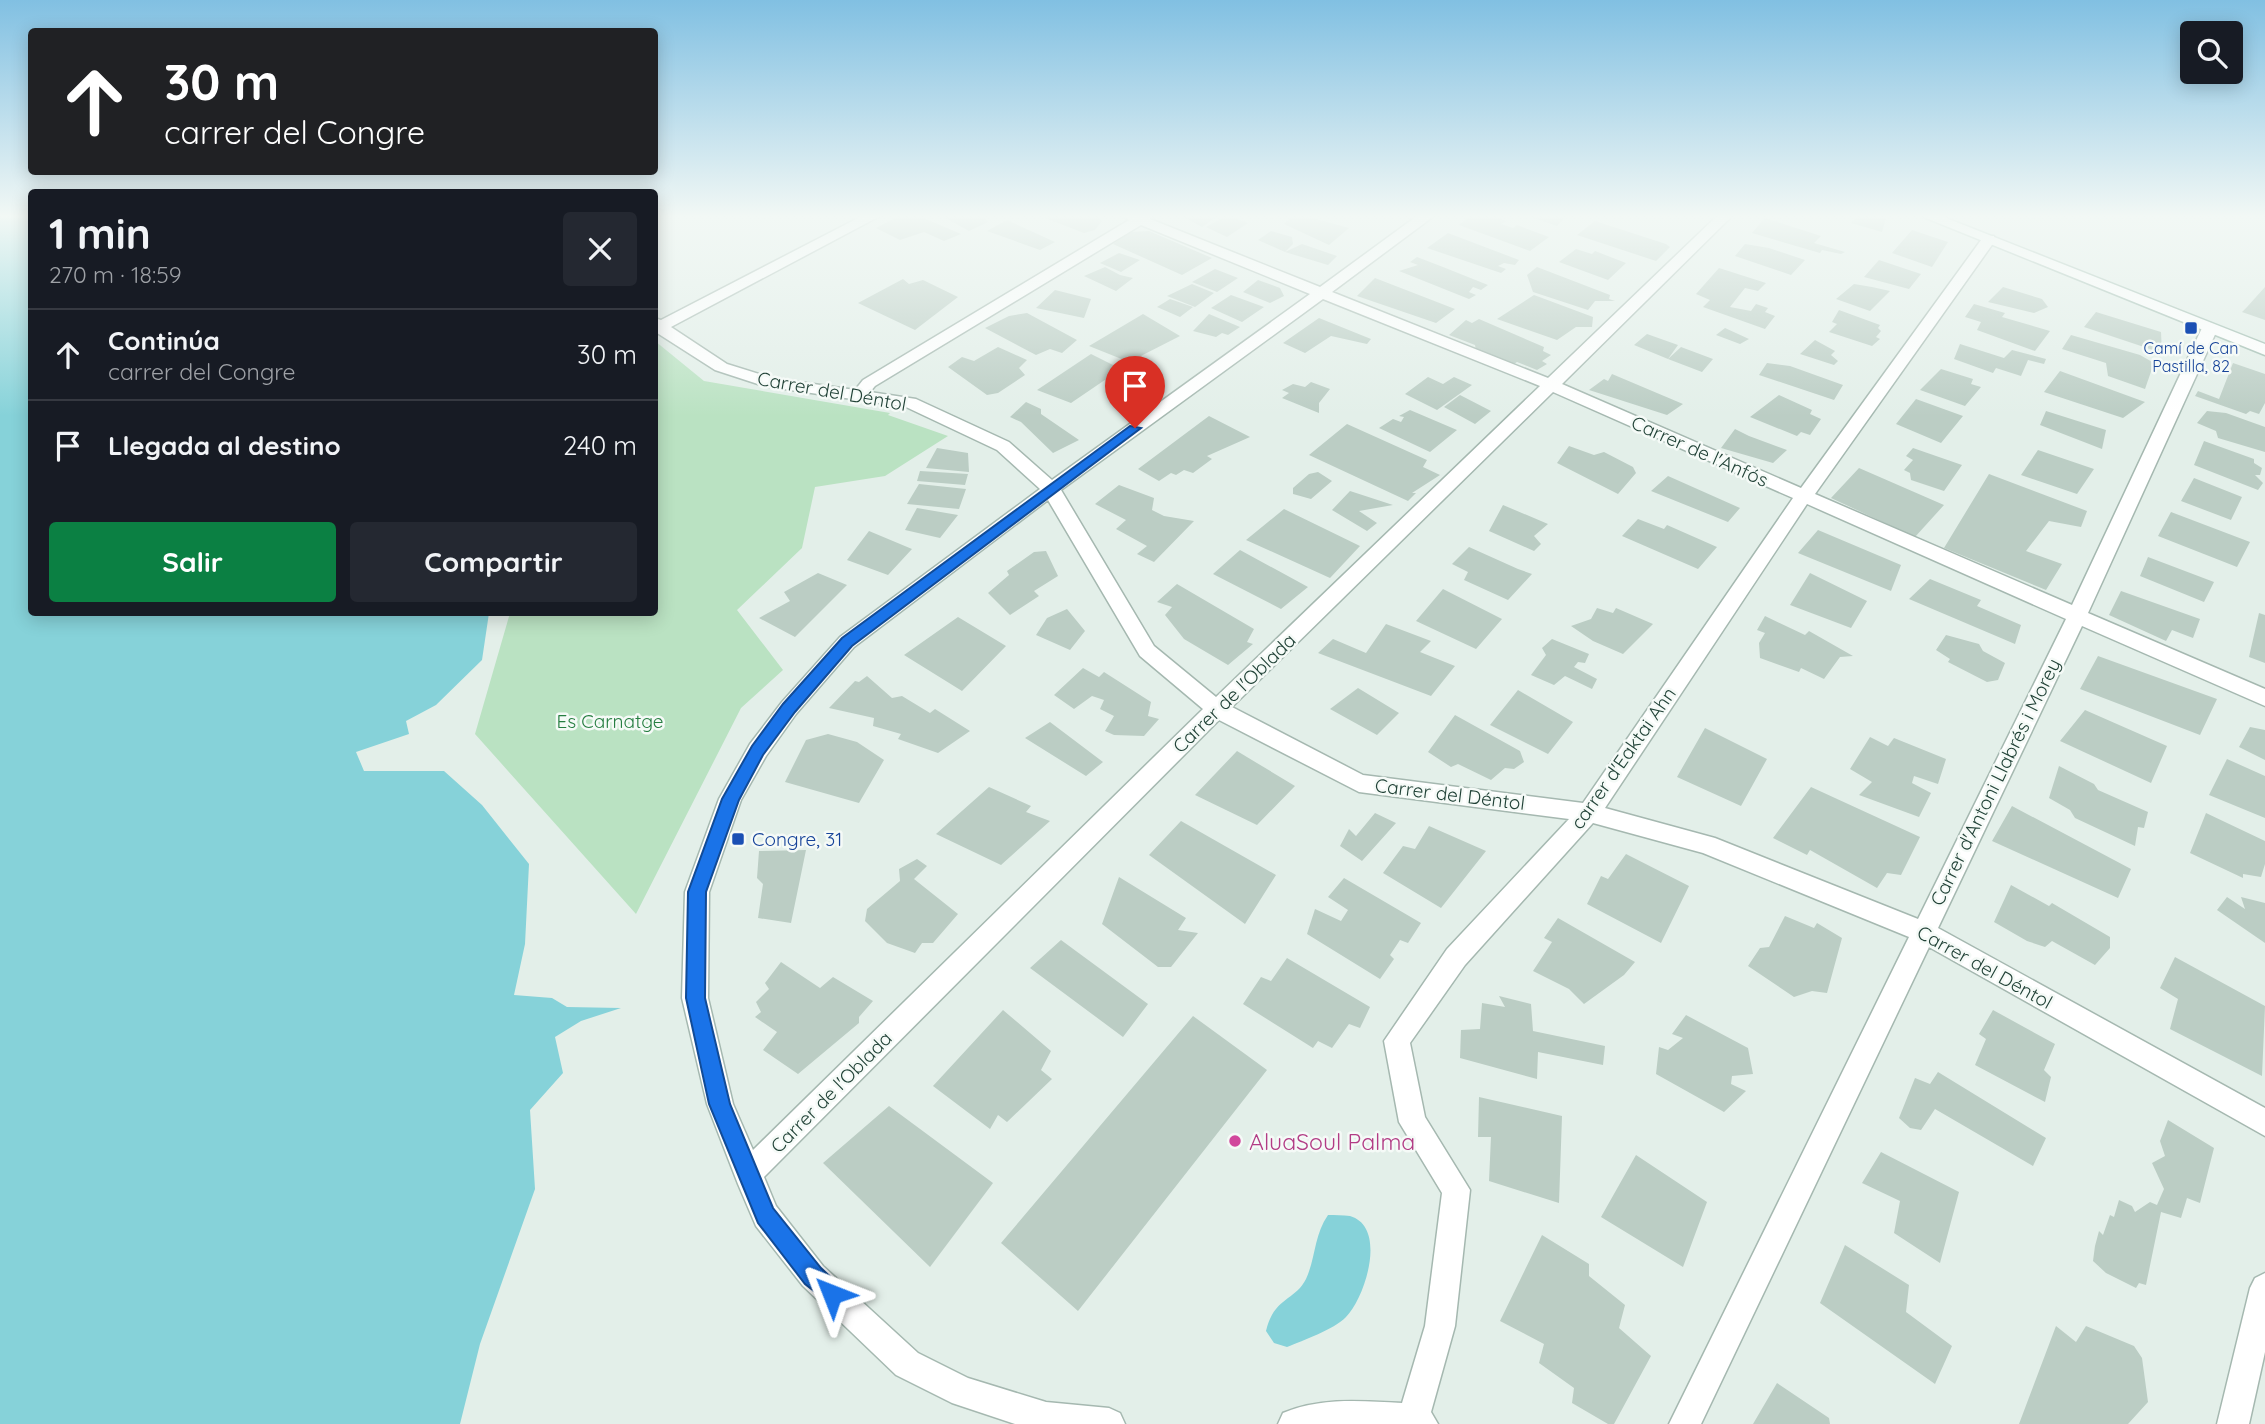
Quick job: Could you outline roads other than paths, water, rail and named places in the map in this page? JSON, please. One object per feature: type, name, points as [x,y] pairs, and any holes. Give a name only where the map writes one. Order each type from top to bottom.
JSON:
[{"type":"street","points":[[658,324],[740,282]]},
{"type":"street","points":[[860,394],[869,383],[1034,282]]},
{"type":"street","name":"Carrer de l'Anfós","points":[[1299,282],[1551,385],[2265,698]]},
{"type":"street","points":[[1109,1424],[1046,1418],[963,1392],[907,1364],[813,1276],[766,1216],[720,1104],[695,998],[697,892],[730,799],[758,750],[789,708],[847,642],[1051,489],[1339,282]]},
{"type":"street","name":"Carrer de l'Oblada","points":[[748,1174],[1217,709],[1657,282]]},
{"type":"street","name":"carrer d'Eaktai Ahn","points":[[1418,1422],[1440,1326],[1456,1190],[1412,1122],[1397,1041],[1455,957],[1589,813],[1804,496],[1958,282]]},
{"type":"street","points":[[2097,282],[2265,350]]},
{"type":"street","name":"Carrer del Déntol","points":[[658,325],[721,367],[771,383],[832,394],[860,394],[910,403],[1003,446],[1051,489],[1147,651],[1217,709],[1359,783],[1589,813],[1707,845],[1922,931],[2265,1123]]},
{"type":"street","name":"Carrer d'Antoni Llabrés i Morey","points":[[1685,1424],[2077,616],[2210,328]]},
{"type":"street","points":[[2233,1424],[2265,1288]]},
{"type":"street","points":[[1294,1424],[1341,1416],[1418,1422]]},
{"type":"water","points":[[0,282],[28,282],[28,616],[489,616],[482,660],[436,705],[406,721],[409,734],[356,752],[364,771],[444,771],[482,805],[529,864],[525,944],[514,995],[552,998],[567,1007],[621,1008],[581,1021],[555,1037],[563,1073],[530,1110],[535,1189],[480,1344],[460,1424],[0,1424]]},
{"type":"water","points":[[1328,1215],[1350,1216],[1362,1223],[1368,1234],[1369,1264],[1360,1295],[1346,1317],[1334,1326],[1287,1347],[1274,1343],[1266,1331],[1270,1320],[1279,1305],[1296,1292],[1306,1279],[1320,1230]]},
{"type":"place","name":"Camí de Can Pastilla, 82","points":[[2191,328]]},
{"type":"place","name":"Congre, 31","points":[[738,839]]},
{"type":"place","name":"AluaSoul Palma","points":[[1235,1141]]},
{"type":"park label","name":"Es Carnatge","points":[[610,721]]}]
